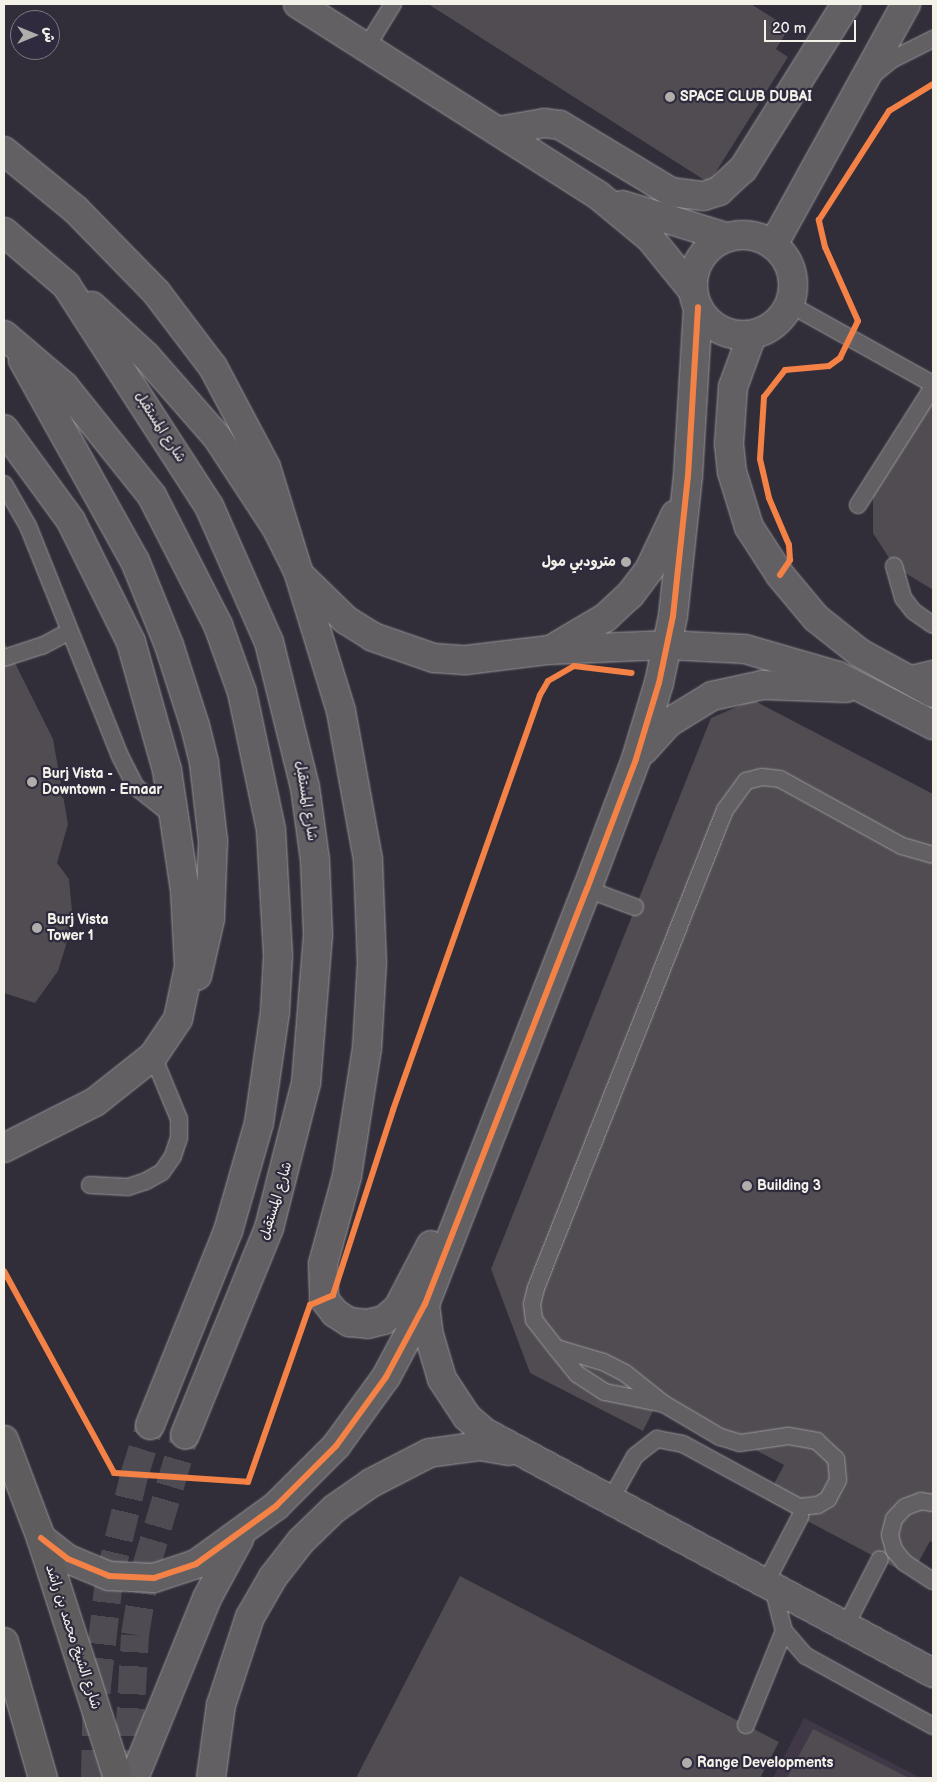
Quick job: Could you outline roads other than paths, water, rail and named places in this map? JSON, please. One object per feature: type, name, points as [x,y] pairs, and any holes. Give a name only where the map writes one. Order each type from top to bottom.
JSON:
[{"type":"main road","name":"شارع الشيخ محمد بن راشد","points":[[4,1440],[41,1538],[118,1778]]},
{"type":"main road","points":[[4,1642],[43,1778]]},
{"type":"street","points":[[298,4],[598,195],[650,238],[711,324],[730,334],[752,335],[781,319],[789,304],[792,272],[773,245],[758,237],[726,237],[661,220],[598,195]]},
{"type":"street","points":[[498,131],[544,123],[560,125],[671,192],[704,196],[719,191],[743,169],[846,4]]},
{"type":"street","points":[[773,245],[906,4]]},
{"type":"street","points":[[4,152],[118,250],[192,336],[233,400],[262,458],[300,574],[353,760],[371,911],[370,1005],[363,1091],[347,1176],[323,1264],[324,1299],[334,1313],[349,1322],[367,1324],[384,1320],[398,1308],[449,1214],[471,1184]]},
{"type":"street","name":"شارع المستقبل","points":[[4,232],[66,285],[172,442],[209,506],[242,573],[269,642],[290,714],[305,787],[314,860],[318,935],[314,1009],[306,1084],[290,1156],[269,1228],[185,1435]]},
{"type":"street","points":[[41,1538],[88,1570],[129,1578],[175,1572],[243,1533],[336,1446],[386,1377],[425,1304],[636,759],[667,645],[688,476],[695,299],[700,258],[726,237]]},
{"type":"street","points":[[66,285],[107,319],[183,395],[248,481],[300,574],[346,620],[403,650],[466,660],[549,650],[711,645],[777,656],[867,689],[933,725]]},
{"type":"street","points":[[752,335],[733,386],[729,425],[732,472],[749,527],[780,576],[816,618],[860,653],[933,693]]},
{"type":"street","points":[[4,1148],[95,1102],[153,1056],[171,1033],[204,957],[214,880],[210,802],[202,754],[169,645],[135,561],[8,339]]},
{"type":"street","points":[[8,339],[64,386],[110,439],[152,496],[218,625],[242,692],[271,830],[278,956],[272,1040],[259,1123],[228,1231],[150,1425]]},
{"type":"street","points":[[4,429],[72,521],[114,601],[145,685],[167,770],[186,899],[189,967],[183,1005]]},
{"type":"street","points":[[549,650],[579,636],[630,595],[666,540],[688,476]]},
{"type":"street","points":[[636,759],[668,723],[712,696],[763,685],[867,689]]},
{"type":"street","points":[[425,1304],[434,1358],[454,1399],[484,1432],[522,1455],[933,1673]]},
{"type":"street","points":[[211,1778],[221,1705],[250,1617],[273,1577],[301,1541],[334,1509],[371,1483],[429,1453],[480,1446],[522,1455]]},
{"type":"street","points":[[134,1778],[207,1598],[243,1533]]},
{"type":"lane","points":[[366,48],[393,4]]},
{"type":"lane","points":[[860,88],[893,60],[933,39]]},
{"type":"lane","points":[[789,304],[933,386],[858,505]]},
{"type":"lane","points":[[4,484],[28,526],[68,632],[136,787],[174,817]]},
{"type":"lane","points":[[894,566],[903,598],[913,611],[933,625]]},
{"type":"lane","points":[[4,658],[42,646],[68,632]]},
{"type":"lane","points":[[902,676],[933,669]]},
{"type":"lane","points":[[664,1404],[605,1392],[576,1374],[534,1320],[532,1304],[536,1288],[734,793],[746,781],[762,776],[780,779],[902,846],[933,855]]},
{"type":"lane","points":[[587,889],[636,907]]},
{"type":"lane","points":[[90,1185],[128,1187],[146,1182],[162,1172],[173,1156],[179,1138],[179,1119],[153,1056]]},
{"type":"lane","points":[[556,1348],[603,1362],[645,1387],[664,1404],[729,1441],[750,1442],[788,1436],[817,1441],[836,1460],[838,1480],[834,1489],[818,1505],[798,1507],[683,1444],[656,1439],[635,1456],[610,1502]]},
{"type":"lane","points":[[933,1503],[921,1501],[905,1507],[894,1519],[890,1535],[894,1550],[905,1563],[933,1581]]},
{"type":"lane","points":[[800,1517],[769,1586],[784,1631],[806,1656],[933,1726]]},
{"type":"lane","points":[[845,1626],[880,1559]]},
{"type":"lane","points":[[746,1725],[784,1631]]},
{"type":"tunnel","points":[[95,1778],[97,1686],[109,1580],[134,1476],[150,1425]]},
{"type":"tunnel","points":[[127,1778],[135,1635],[146,1567],[185,1435]]},
{"type":"place","name":"SPACE CLUB DUBAI","points":[[670,97]]},
{"type":"place","name":"مترودبي مول","points":[[626,562]]},
{"type":"place","name":"Burj Vista - Downtown - Emaar","points":[[32,782]]},
{"type":"place","name":"Burj Vista Tower 1","points":[[37,928]]},
{"type":"place","name":"Building 3","points":[[747,1186]]},
{"type":"place","name":"Range Developments","points":[[687,1763]]}]
